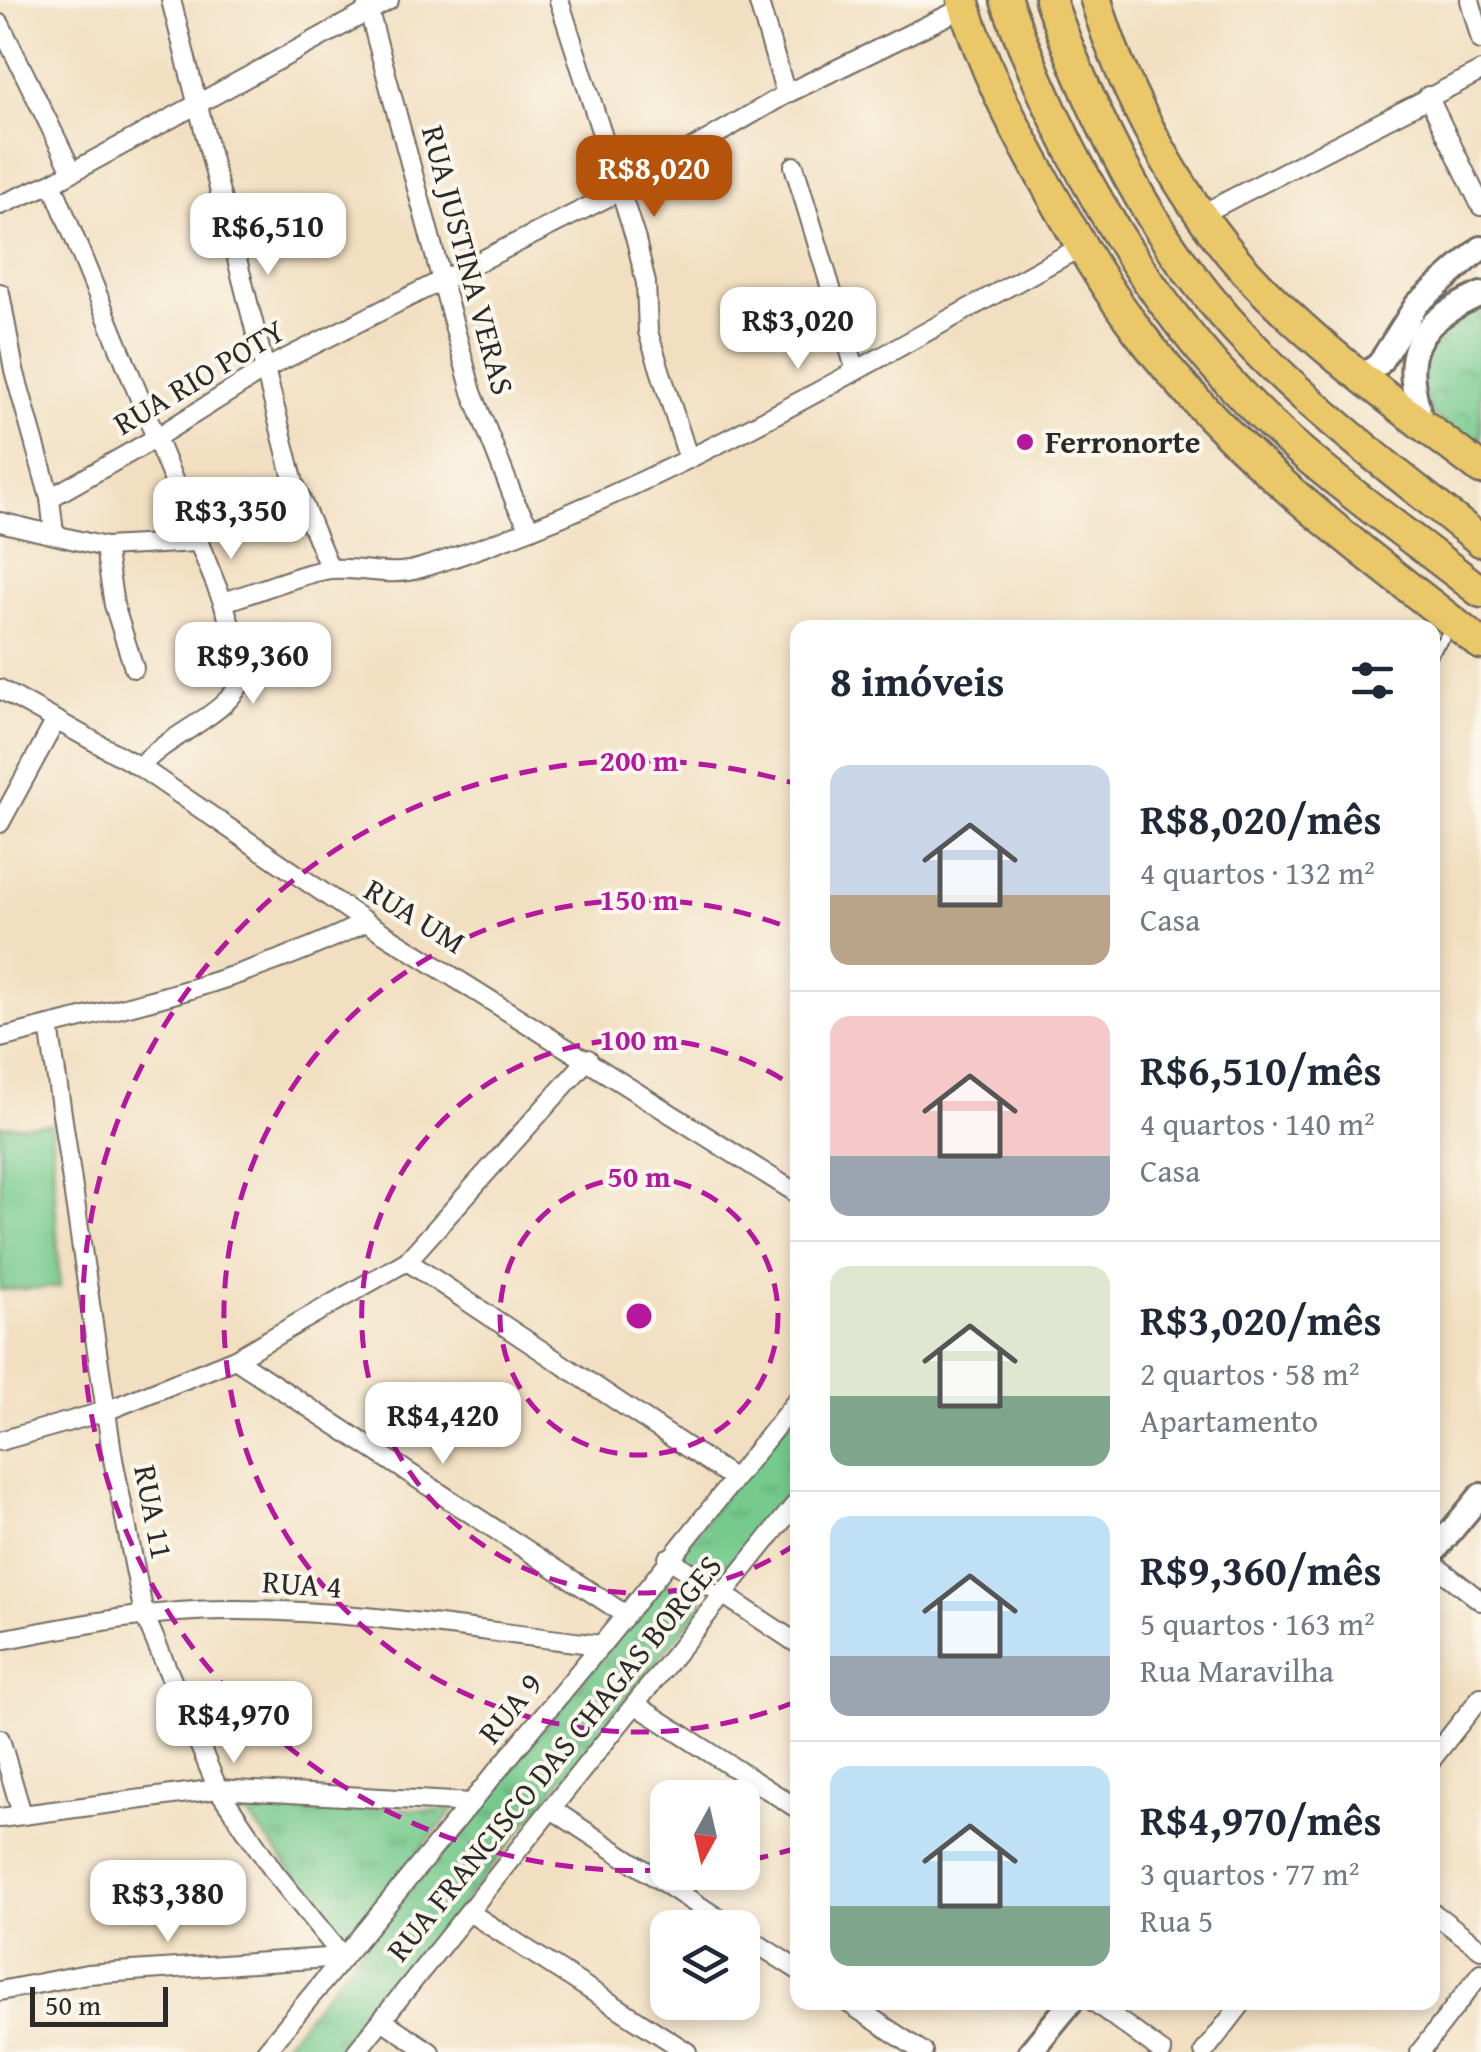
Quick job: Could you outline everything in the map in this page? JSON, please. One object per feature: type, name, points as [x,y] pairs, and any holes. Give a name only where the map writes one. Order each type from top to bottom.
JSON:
[{"type":"main road","points":[[1006,0],[1068,148],[1153,292],[1247,401],[1304,452],[1481,592]]},
{"type":"main road","points":[[1050,0],[1105,131],[1188,272],[1235,327],[1330,420],[1481,541]]},
{"type":"main road","points":[[1096,0],[1125,81],[1202,214],[1244,270],[1357,373],[1481,469]]},
{"type":"main road","points":[[964,4],[992,80],[1081,247],[1142,336],[1222,428],[1278,481],[1481,644]]},
{"type":"street","points":[[171,0],[294,483],[330,569]]},
{"type":"street","points":[[0,205],[52,183],[368,6],[389,0]]},
{"type":"street","points":[[559,0],[646,282],[648,332],[688,458]]},
{"type":"street","points":[[758,0],[786,94]]},
{"type":"street","points":[[1470,0],[1481,40]]},
{"type":"street","name":"RUA RIO POTY","points":[[50,498],[154,440],[266,368],[618,192],[786,94],[964,4]]},
{"type":"street","name":"RUA JUSTINA VERAS","points":[[368,6],[480,416],[531,529]]},
{"type":"street","points":[[0,24],[72,171]]},
{"type":"street","points":[[1202,214],[1481,71]]},
{"type":"street","points":[[1428,96],[1481,206]]},
{"type":"street","points":[[794,166],[855,368]]},
{"type":"street","points":[[52,183],[223,602],[243,662],[243,681],[218,710],[161,744],[140,767]]},
{"type":"street","points":[[223,602],[330,569],[384,575],[401,572],[531,529],[688,458],[1081,247]]},
{"type":"street","points":[[1357,373],[1367,374],[1378,364],[1417,304],[1481,248]]},
{"type":"street","points":[[1459,264],[1462,289],[1476,296]]},
{"type":"street","points":[[0,293],[14,370],[50,498],[54,534]]},
{"type":"street","points":[[1422,424],[1409,364],[1416,343],[1436,322],[1476,296]]},
{"type":"street","points":[[0,522],[105,547],[196,542]]},
{"type":"street","points":[[105,547],[114,606],[134,668]]},
{"type":"street","name":"RUA UM","points":[[0,688],[140,767],[366,922],[790,1189]]},
{"type":"street","points":[[0,823],[56,720]]},
{"type":"street","points":[[0,1038],[255,969],[306,952],[366,922]]},
{"type":"street","name":"RUA 11","points":[[49,1026],[122,1518],[144,1614],[218,1789],[275,1873],[343,1957]]},
{"type":"street","points":[[0,1440],[106,1410],[235,1358],[406,1261],[588,1059]]},
{"type":"street","points":[[406,1261],[733,1478]]},
{"type":"street","points":[[235,1358],[626,1615]]},
{"type":"street","name":"RUA 9","points":[[265,2052],[626,1615],[790,1408]]},
{"type":"street","points":[[1440,1544],[1481,1495]]},
{"type":"street","name":"RUA FRANCISCO DAS CHAGAS BORGES","points":[[356,2052],[790,1510]]},
{"type":"street","points":[[668,1558],[790,1639]]},
{"type":"street","points":[[1440,1569],[1481,1601]]},
{"type":"street","name":"RUA 4","points":[[0,1640],[144,1614],[228,1610],[319,1614],[600,1644]]},
{"type":"street","points":[[1440,1748],[1481,1696]]},
{"type":"street","points":[[636,1705],[790,1804]]},
{"type":"street","points":[[0,1739],[22,1814]]},
{"type":"street","points":[[0,1818],[218,1789],[471,1803]]},
{"type":"street","points":[[553,1810],[705,1910]]},
{"type":"street","points":[[469,1912],[687,2052]]},
{"type":"street","points":[[1440,1918],[1481,1949]]},
{"type":"street","points":[[760,1946],[790,1965]]},
{"type":"street","points":[[0,1991],[87,1974],[343,1957]]},
{"type":"street","points":[[1420,2052],[1481,1973]]},
{"type":"street","points":[[860,2010],[924,2052]]},
{"type":"street","points":[[1030,2052],[1064,2010]]},
{"type":"street","points":[[1105,2010],[1162,2052]]},
{"type":"street","points":[[1204,2052],[1237,2010]]},
{"type":"street","points":[[382,2020],[430,2052]]},
{"type":"lane","points":[[1440,643],[1455,624]]},
{"type":"green space","points":[[1481,299],[1481,453],[1432,414],[1416,379],[1431,337]]},
{"type":"green space","points":[[51,1124],[60,1287],[0,1290],[0,1126]]},
{"type":"green space","points":[[790,1414],[790,1495],[721,1583],[677,1555]]},
{"type":"green space","points":[[665,1581],[705,1602],[343,2052],[277,2052]]},
{"type":"green space","points":[[236,1800],[453,1811],[345,1938]]},
{"type":"place","name":"Ferronorte","points":[[1025,442]]}]
